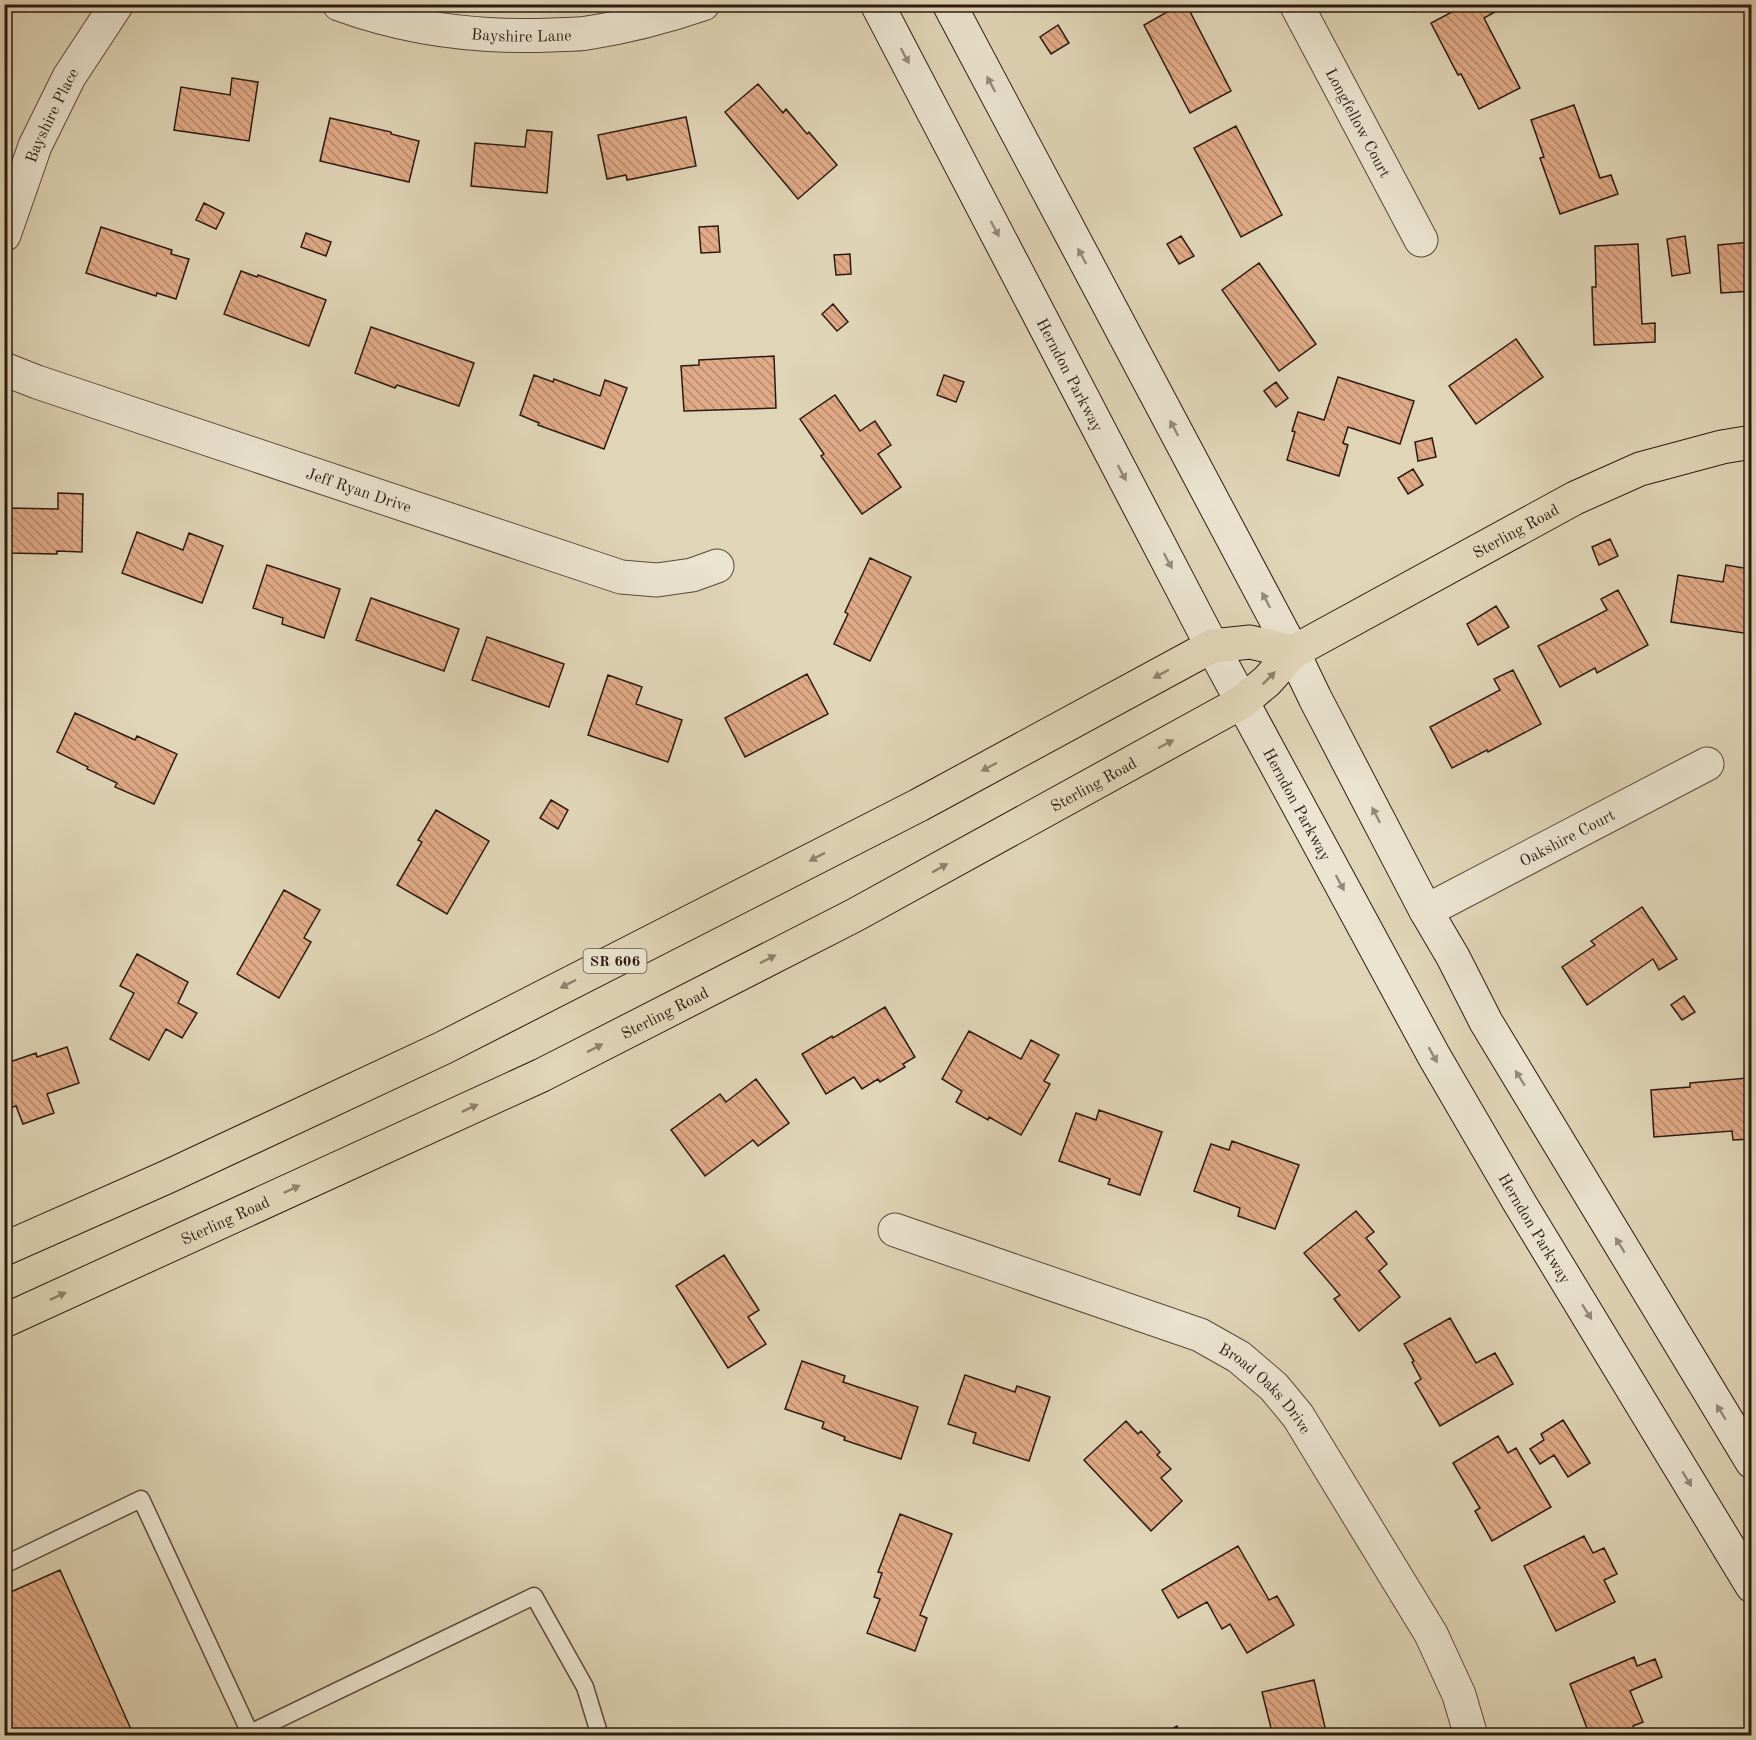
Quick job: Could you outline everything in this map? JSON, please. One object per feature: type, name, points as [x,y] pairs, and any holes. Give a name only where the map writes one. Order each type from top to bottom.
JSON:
[{"type":"main road","name":"Bayshire Place","points":[[4,234],[35,146],[59,97],[69,77],[117,4]]},
{"type":"main road","name":"Bayshire Lane","points":[[339,4],[371,16],[442,31],[516,37],[586,33],[656,20],[703,4]]},
{"type":"main road","name":"Herndon Parkway","points":[[877,4],[1212,646],[1434,1056],[1519,1202],[1752,1586]]},
{"type":"main road","points":[[949,4],[1293,652],[1426,911],[1453,957],[1486,1022],[1752,1462]]},
{"type":"main road","name":"Longfellow Court","points":[[1296,4],[1421,240]]},
{"type":"main road","name":"Jeff Ryan Drive","points":[[4,369],[621,577],[657,580],[692,575],[717,566]]},
{"type":"main road","name":"Sterling Road","points":[[4,1321],[543,1075],[855,915],[1242,702],[1267,681],[1293,652],[1575,498],[1640,469],[1722,447],[1752,442]]},
{"type":"main road","name":"SR 606","points":[[4,1249],[167,1177],[443,1048],[919,805],[1212,646],[1250,642],[1293,652]]},
{"type":"main road","name":"Oakshire Court","points":[[1426,911],[1707,764]]},
{"type":"main road","name":"Broad Oaks Drive","points":[[895,1230],[1200,1335],[1239,1357],[1274,1386],[1298,1416],[1431,1634],[1459,1695],[1471,1736]]},
{"type":"lane","points":[[4,1565],[141,1499],[250,1733],[534,1596],[585,1687],[600,1736]]},
{"type":"building","points":[[1181,4],[1186,4],[1231,91],[1190,113],[1144,25]]},
{"type":"building","points":[[1467,4],[1491,4],[1495,12],[1484,18],[1520,88],[1479,109],[1431,23]]},
{"type":"building","points":[[1058,25],[1069,43],[1051,54],[1040,37]]},
{"type":"building","points":[[232,78],[258,82],[249,141],[174,130],[181,87],[230,95]]},
{"type":"building","points":[[758,84],[783,113],[786,109],[807,134],[809,132],[837,165],[798,199],[725,112]]},
{"type":"building","points":[[1574,105],[1600,178],[1611,175],[1618,194],[1560,214],[1540,158],[1544,157],[1531,120]]},
{"type":"building","points":[[686,117],[696,166],[627,180],[626,175],[607,179],[598,135]]},
{"type":"building","points":[[330,118],[419,141],[409,182],[320,161]]},
{"type":"building","points":[[1236,126],[1282,215],[1241,237],[1194,148]]},
{"type":"building","points":[[527,130],[552,132],[547,193],[471,186],[475,143],[525,147]]},
{"type":"building","points":[[204,203],[224,213],[216,229],[196,220]]},
{"type":"building","points":[[718,226],[720,252],[701,253],[699,227]]},
{"type":"building","points":[[101,227],[172,250],[171,254],[189,259],[176,299],[157,293],[156,296],[86,273]]},
{"type":"building","points":[[306,233],[331,242],[326,256],[301,247]]},
{"type":"building","points":[[1181,236],[1194,256],[1179,264],[1167,244]]},
{"type":"building","points":[[1685,236],[1690,273],[1672,276],[1667,239]]},
{"type":"building","points":[[1752,242],[1752,291],[1721,293],[1718,245]]},
{"type":"building","points":[[1638,244],[1642,324],[1655,323],[1655,342],[1594,345],[1592,287],[1596,287],[1595,246]]},
{"type":"building","points":[[850,254],[851,274],[836,275],[834,255]]},
{"type":"building","points":[[1259,263],[1316,344],[1279,371],[1222,290]]},
{"type":"building","points":[[241,271],[326,300],[309,346],[224,314]]},
{"type":"building","points":[[833,304],[848,322],[837,331],[822,314]]},
{"type":"building","points":[[371,327],[474,363],[459,406],[397,385],[395,388],[355,373]]},
{"type":"building","points":[[1516,339],[1543,377],[1476,424],[1449,386]]},
{"type":"building","points":[[774,356],[776,408],[684,411],[681,366],[699,365],[699,360]]},
{"type":"building","points":[[534,375],[553,382],[554,379],[600,396],[605,380],[627,388],[604,449],[538,425],[539,423],[520,415]]},
{"type":"building","points":[[944,375],[964,382],[956,402],[937,395]]},
{"type":"building","points":[[1338,377],[1414,401],[1400,444],[1348,427],[1343,443],[1348,445],[1339,476],[1287,460],[1298,412],[1324,420]]},
{"type":"building","points":[[1276,382],[1288,398],[1276,407],[1264,391]]},
{"type":"building","points":[[835,395],[860,431],[875,421],[891,445],[878,454],[901,487],[862,514],[821,456],[824,454],[800,419]]},
{"type":"building","points":[[1432,438],[1436,457],[1418,461],[1415,442]]},
{"type":"building","points":[[1413,469],[1423,485],[1408,494],[1398,478]]},
{"type":"building","points":[[58,493],[83,494],[82,552],[7,553],[8,508],[58,509]]},
{"type":"building","points":[[137,532],[183,550],[189,533],[223,546],[202,603],[122,573]]},
{"type":"building","points":[[1610,539],[1618,556],[1599,565],[1592,547]]},
{"type":"building","points":[[870,558],[911,577],[870,661],[834,644],[848,614],[845,612]]},
{"type":"building","points":[[267,565],[340,589],[324,638],[282,624],[283,618],[253,608]]},
{"type":"building","points":[[1726,565],[1750,569],[1747,586],[1752,587],[1750,634],[1671,622],[1678,575],[1723,582]]},
{"type":"building","points":[[1618,590],[1648,645],[1597,673],[1595,668],[1560,687],[1538,646],[1607,610],[1601,599]]},
{"type":"building","points":[[371,598],[459,629],[444,671],[356,640]]},
{"type":"building","points":[[1496,606],[1509,627],[1478,645],[1467,624]]},
{"type":"building","points":[[487,637],[564,664],[549,707],[472,680]]},
{"type":"building","points":[[1513,670],[1541,724],[1452,768],[1430,727],[1500,690],[1494,679]]},
{"type":"building","points":[[807,674],[828,714],[745,757],[725,718]]},
{"type":"building","points":[[608,675],[642,687],[636,704],[682,720],[668,762],[588,735]]},
{"type":"building","points":[[75,713],[135,740],[137,736],[177,754],[154,804],[115,787],[117,783],[57,752]]},
{"type":"building","points":[[551,800],[568,810],[558,829],[540,818]]},
{"type":"building","points":[[436,810],[489,841],[447,914],[397,885],[422,842],[418,840]]},
{"type":"building","points":[[284,890],[320,910],[304,938],[311,942],[279,998],[237,974]]},
{"type":"building","points":[[1642,907],[1677,959],[1659,970],[1653,959],[1587,1005],[1562,967],[1595,945],[1591,941]]},
{"type":"building","points":[[137,954],[188,982],[178,1003],[197,1013],[182,1038],[166,1029],[149,1060],[110,1039],[134,993],[120,986]]},
{"type":"building","points":[[1684,996],[1695,1012],[1682,1020],[1671,1005]]},
{"type":"building","points":[[885,1007],[915,1057],[903,1064],[905,1067],[880,1082],[878,1079],[862,1089],[854,1077],[826,1094],[802,1054]]},
{"type":"building","points":[[969,1031],[1021,1059],[1031,1040],[1059,1055],[1044,1081],[1050,1084],[1021,1135],[956,1102],[962,1091],[942,1079]]},
{"type":"building","points":[[67,1047],[79,1083],[47,1094],[54,1113],[23,1124],[16,1106],[4,1110],[4,1064],[36,1053],[37,1057]]},
{"type":"building","points":[[1748,1078],[1752,1139],[1733,1140],[1732,1131],[1654,1137],[1651,1090],[1690,1087],[1690,1083]]},
{"type":"building","points":[[756,1079],[789,1123],[758,1146],[753,1140],[705,1176],[671,1130],[720,1094],[726,1102]]},
{"type":"building","points":[[1099,1110],[1162,1132],[1140,1195],[1108,1184],[1110,1179],[1059,1161],[1076,1113],[1096,1120]]},
{"type":"building","points":[[1232,1141],[1299,1165],[1275,1229],[1238,1216],[1240,1208],[1194,1191],[1211,1144],[1229,1150]]},
{"type":"building","points":[[1356,1211],[1374,1232],[1366,1238],[1387,1264],[1379,1271],[1400,1297],[1359,1331],[1334,1299],[1340,1295],[1304,1253]]},
{"type":"building","points":[[724,1255],[759,1310],[748,1317],[766,1344],[728,1368],[676,1286]]},
{"type":"building","points":[[1450,1318],[1476,1363],[1495,1353],[1513,1384],[1440,1426],[1415,1383],[1421,1379],[1404,1344]]},
{"type":"building","points":[[802,1361],[845,1376],[843,1382],[918,1407],[901,1459],[844,1440],[845,1437],[822,1428],[824,1422],[785,1409]]},
{"type":"building","points":[[965,1375],[1015,1392],[1017,1386],[1050,1397],[1029,1461],[973,1443],[976,1433],[948,1424]]},
{"type":"building","points":[[1563,1420],[1590,1463],[1568,1477],[1554,1455],[1540,1464],[1530,1449],[1544,1440],[1541,1434]]},
{"type":"building","points":[[1126,1421],[1138,1434],[1141,1431],[1160,1452],[1157,1455],[1171,1469],[1161,1478],[1182,1501],[1151,1531],[1084,1460]]},
{"type":"building","points":[[1498,1436],[1508,1453],[1516,1448],[1551,1507],[1492,1541],[1475,1511],[1480,1508],[1453,1463]]},
{"type":"building","points":[[900,1514],[952,1534],[920,1615],[927,1618],[915,1651],[867,1633],[880,1599],[874,1597],[882,1573],[878,1572]]},
{"type":"building","points":[[1584,1536],[1593,1553],[1604,1548],[1617,1574],[1604,1580],[1615,1602],[1556,1631],[1524,1566]]},
{"type":"building","points":[[1238,1546],[1269,1600],[1277,1596],[1294,1625],[1247,1653],[1230,1624],[1222,1629],[1207,1602],[1178,1618],[1162,1590]]},
{"type":"building","points":[[60,1570],[134,1736],[14,1736],[4,1714],[4,1595]]},
{"type":"building","points":[[1634,1657],[1637,1666],[1655,1659],[1662,1677],[1630,1691],[1643,1722],[1633,1726],[1636,1736],[1590,1736],[1570,1684]]},
{"type":"building","points":[[1314,1680],[1327,1736],[1273,1736],[1262,1692]]},
{"type":"building","points":[[1177,1726],[1181,1736],[1158,1736]]}]
